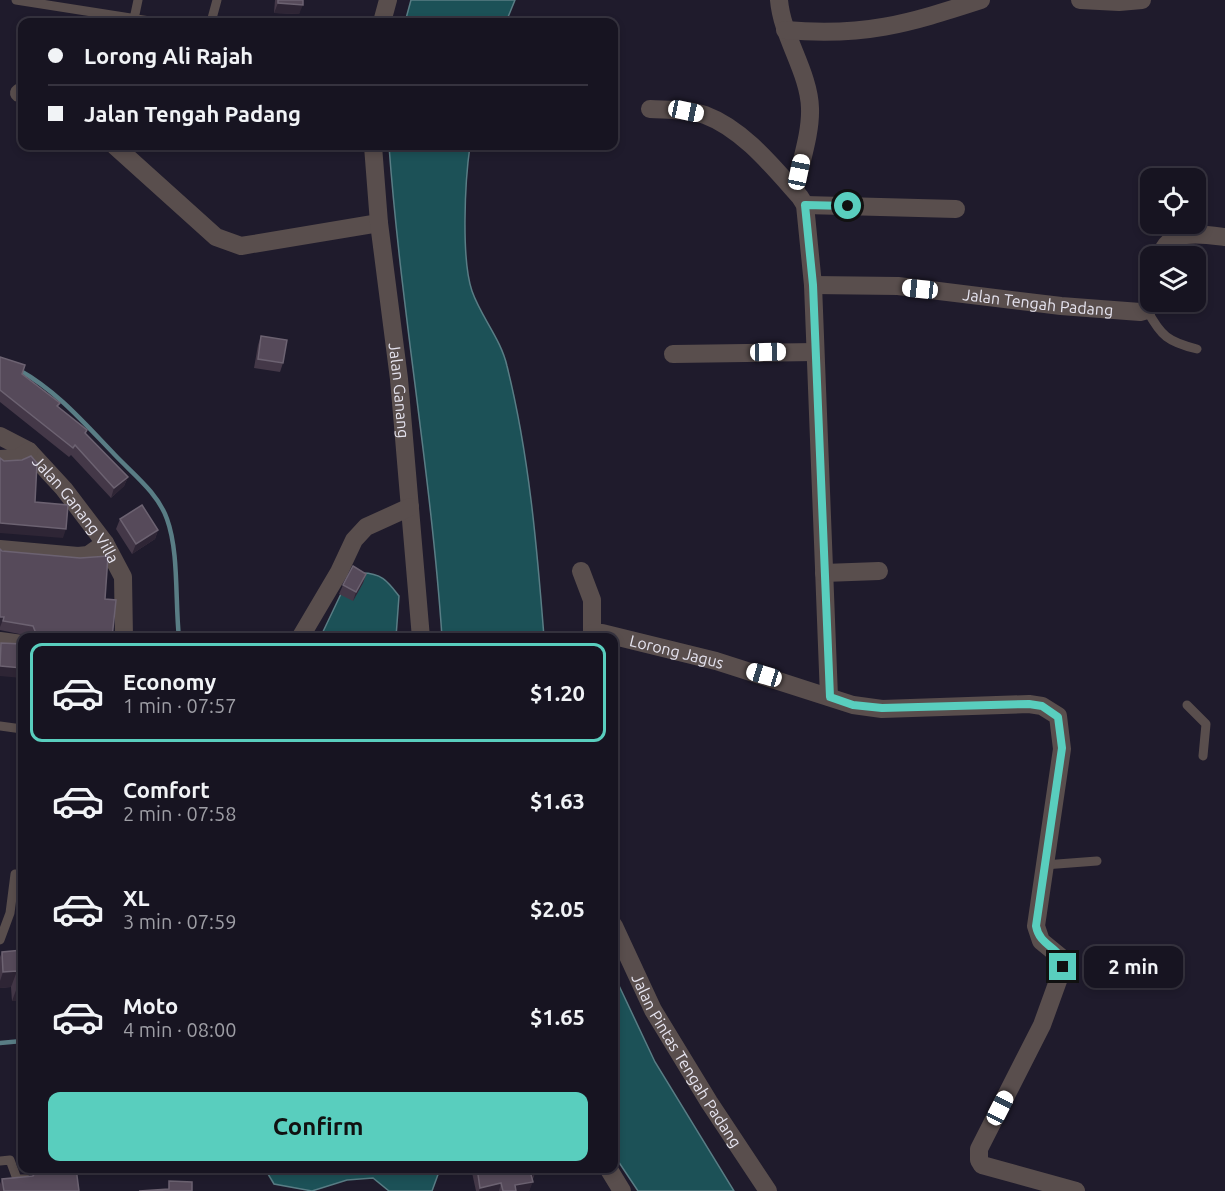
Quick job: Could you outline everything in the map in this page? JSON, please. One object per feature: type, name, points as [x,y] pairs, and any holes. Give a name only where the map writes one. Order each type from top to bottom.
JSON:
[{"type":"street","points":[[383,18],[388,0]]},
{"type":"street","points":[[779,0],[784,30],[808,91],[810,106],[800,198],[813,285],[830,697],[853,705],[882,708],[1029,704],[1050,710],[1058,717],[1062,748],[1036,926],[1041,941],[1063,959],[1063,967],[1042,1025],[979,1149],[979,1160],[982,1165],[1076,1191]]},
{"type":"street","points":[[784,30],[833,33],[878,30],[903,25],[981,0]]},
{"type":"street","points":[[1080,0],[1119,2],[1142,0]]},
{"type":"street","points":[[650,110],[686,111],[719,121],[755,149],[800,198],[956,209]]},
{"type":"street","points":[[119,150],[216,237],[241,246],[379,223]]},
{"type":"street","name":"Jalan Ganang","points":[[373,150],[379,223],[399,379],[421,633]]},
{"type":"street","points":[[1166,246],[1179,236],[1225,237]]},
{"type":"street","name":"Jalan Tengah Padang","points":[[813,285],[898,286],[1061,306],[1140,312]]},
{"type":"street","points":[[674,354],[815,352]]},
{"type":"street","name":"Jalan Ganang Villa","points":[[0,436],[29,451],[64,489],[105,543],[123,577],[124,633]]},
{"type":"street","points":[[0,459],[18,458],[29,451]]},
{"type":"street","points":[[303,633],[339,572],[354,540],[366,527],[410,507]]},
{"type":"street","points":[[0,549],[78,556],[88,555],[105,543]]},
{"type":"street","points":[[580,571],[592,600],[590,633]]},
{"type":"street","points":[[824,573],[879,571]]},
{"type":"street","name":"Lorong Jagus","points":[[618,637],[716,661],[830,697]]},
{"type":"street","points":[[0,641],[18,643]]},
{"type":"street","name":"Jalan Pintas Tengah Padang","points":[[618,935],[653,1011],[768,1191]]},
{"type":"street","points":[[611,1173],[622,1191]]},
{"type":"lane","points":[[16,0],[54,3],[130,18]]},
{"type":"lane","points":[[135,18],[138,0]]},
{"type":"lane","points":[[213,18],[217,0]]},
{"type":"lane","points":[[1151,312],[1159,332],[1177,344],[1197,349]]},
{"type":"lane","points":[[1187,705],[1206,724],[1203,756]]},
{"type":"lane","points":[[0,726],[18,728]]},
{"type":"lane","points":[[1044,865],[1097,861]]},
{"type":"lane","points":[[0,940],[10,913],[15,874]]},
{"type":"lane","points":[[0,1161],[10,1160],[17,1179],[27,1179]]},
{"type":"shaded area","points":[[411,0],[515,0],[508,18],[406,18]]},
{"type":"shaded area","points":[[389,150],[470,150],[465,219],[466,260],[472,291],[504,356],[515,399],[531,501],[544,633],[442,633],[431,514],[394,207]]},
{"type":"shaded area","points":[[362,573],[375,575],[388,583],[399,596],[396,633],[322,633],[349,577]]},
{"type":"shaded area","points":[[618,983],[655,1062],[734,1191],[638,1191],[618,1161]]},
{"type":"shaded area","points":[[267,1173],[439,1173],[432,1191],[389,1191],[373,1178],[347,1180],[312,1191],[274,1184]]},
{"type":"building","points":[[278,0],[303,0],[303,5],[278,3]]},
{"type":"building","points":[[261,336],[287,340],[283,363],[258,359]]},
{"type":"building","points":[[0,357],[25,365],[22,374],[60,403],[57,406],[87,430],[85,433],[128,477],[114,488],[75,445],[73,448],[0,390]]},
{"type":"building","points":[[31,456],[37,463],[35,502],[68,505],[66,529],[0,523],[0,458],[4,461],[22,460]]},
{"type":"building","points":[[142,505],[158,530],[136,544],[120,519]]},
{"type":"building","points":[[0,549],[80,558],[108,556],[105,599],[116,600],[113,633],[36,633],[33,626],[3,621],[4,617],[0,617]]},
{"type":"building","points":[[353,566],[366,574],[356,592],[343,585]]},
{"type":"building","points":[[1,643],[18,644],[18,668],[0,666]]},
{"type":"building","points":[[18,950],[18,985],[17,971],[3,972],[2,952]]},
{"type":"building","points":[[35,1173],[77,1173],[79,1191],[4,1191],[2,1179],[33,1176]]},
{"type":"building","points":[[478,1173],[531,1173],[533,1182],[515,1185],[516,1191],[503,1191],[501,1183],[480,1188]]},
{"type":"building","points":[[169,1181],[192,1182],[192,1191],[139,1191],[169,1189]]},
{"type":"waterway","points":[[19,370],[33,378],[70,409],[158,501],[171,532],[179,633]]},
{"type":"waterway","points":[[0,1043],[18,1041]]},
{"type":"route","points":[[848,206],[805,205],[813,285],[830,697],[853,705],[882,708],[1029,704],[1042,706],[1058,717],[1062,748],[1036,926],[1041,941],[1063,959],[1063,967]]}]
